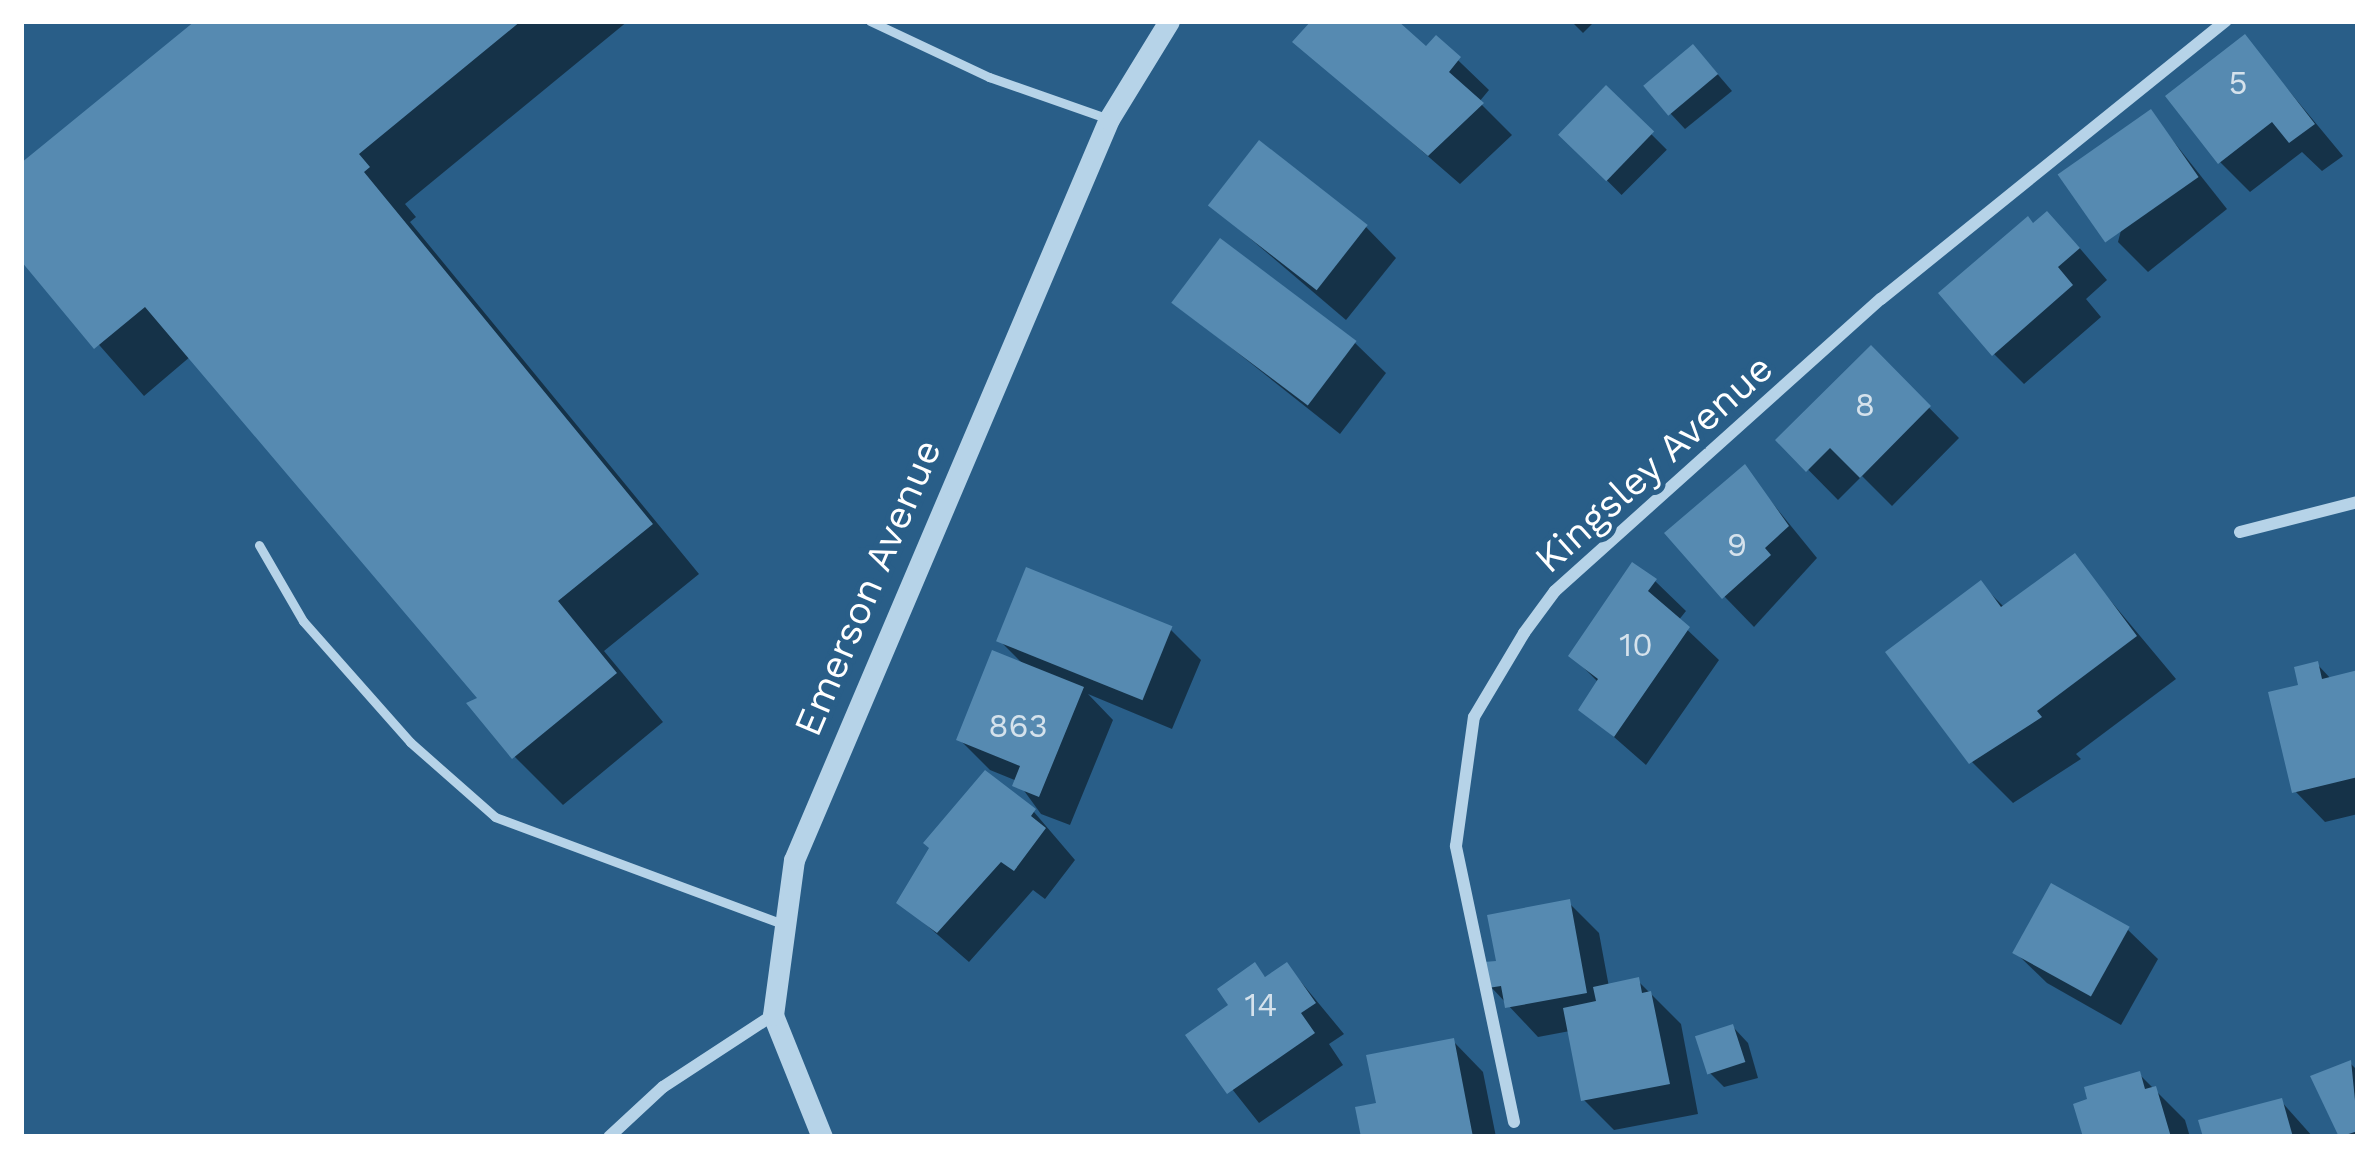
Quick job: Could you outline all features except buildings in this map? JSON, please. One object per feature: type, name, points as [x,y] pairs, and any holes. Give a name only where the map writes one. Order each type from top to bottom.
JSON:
[{"type":"street","name":"Emerson Avenue","points":[[773,1016],[794,860],[840,743],[1109,119],[1169,21]]},
{"type":"street","name":"Kingsley Avenue","points":[[1514,1122],[1456,846],[1474,717],[1524,632],[1555,591],[1881,299],[2226,21]]},
{"type":"street","points":[[2240,532],[2358,502]]},
{"type":"street","points":[[609,1137],[663,1087],[773,1016],[822,1137]]},
{"type":"lane","points":[[871,22],[989,77],[1109,119]]},
{"type":"lane","points":[[259,545],[303,621],[410,742],[495,817],[783,924]]}]
